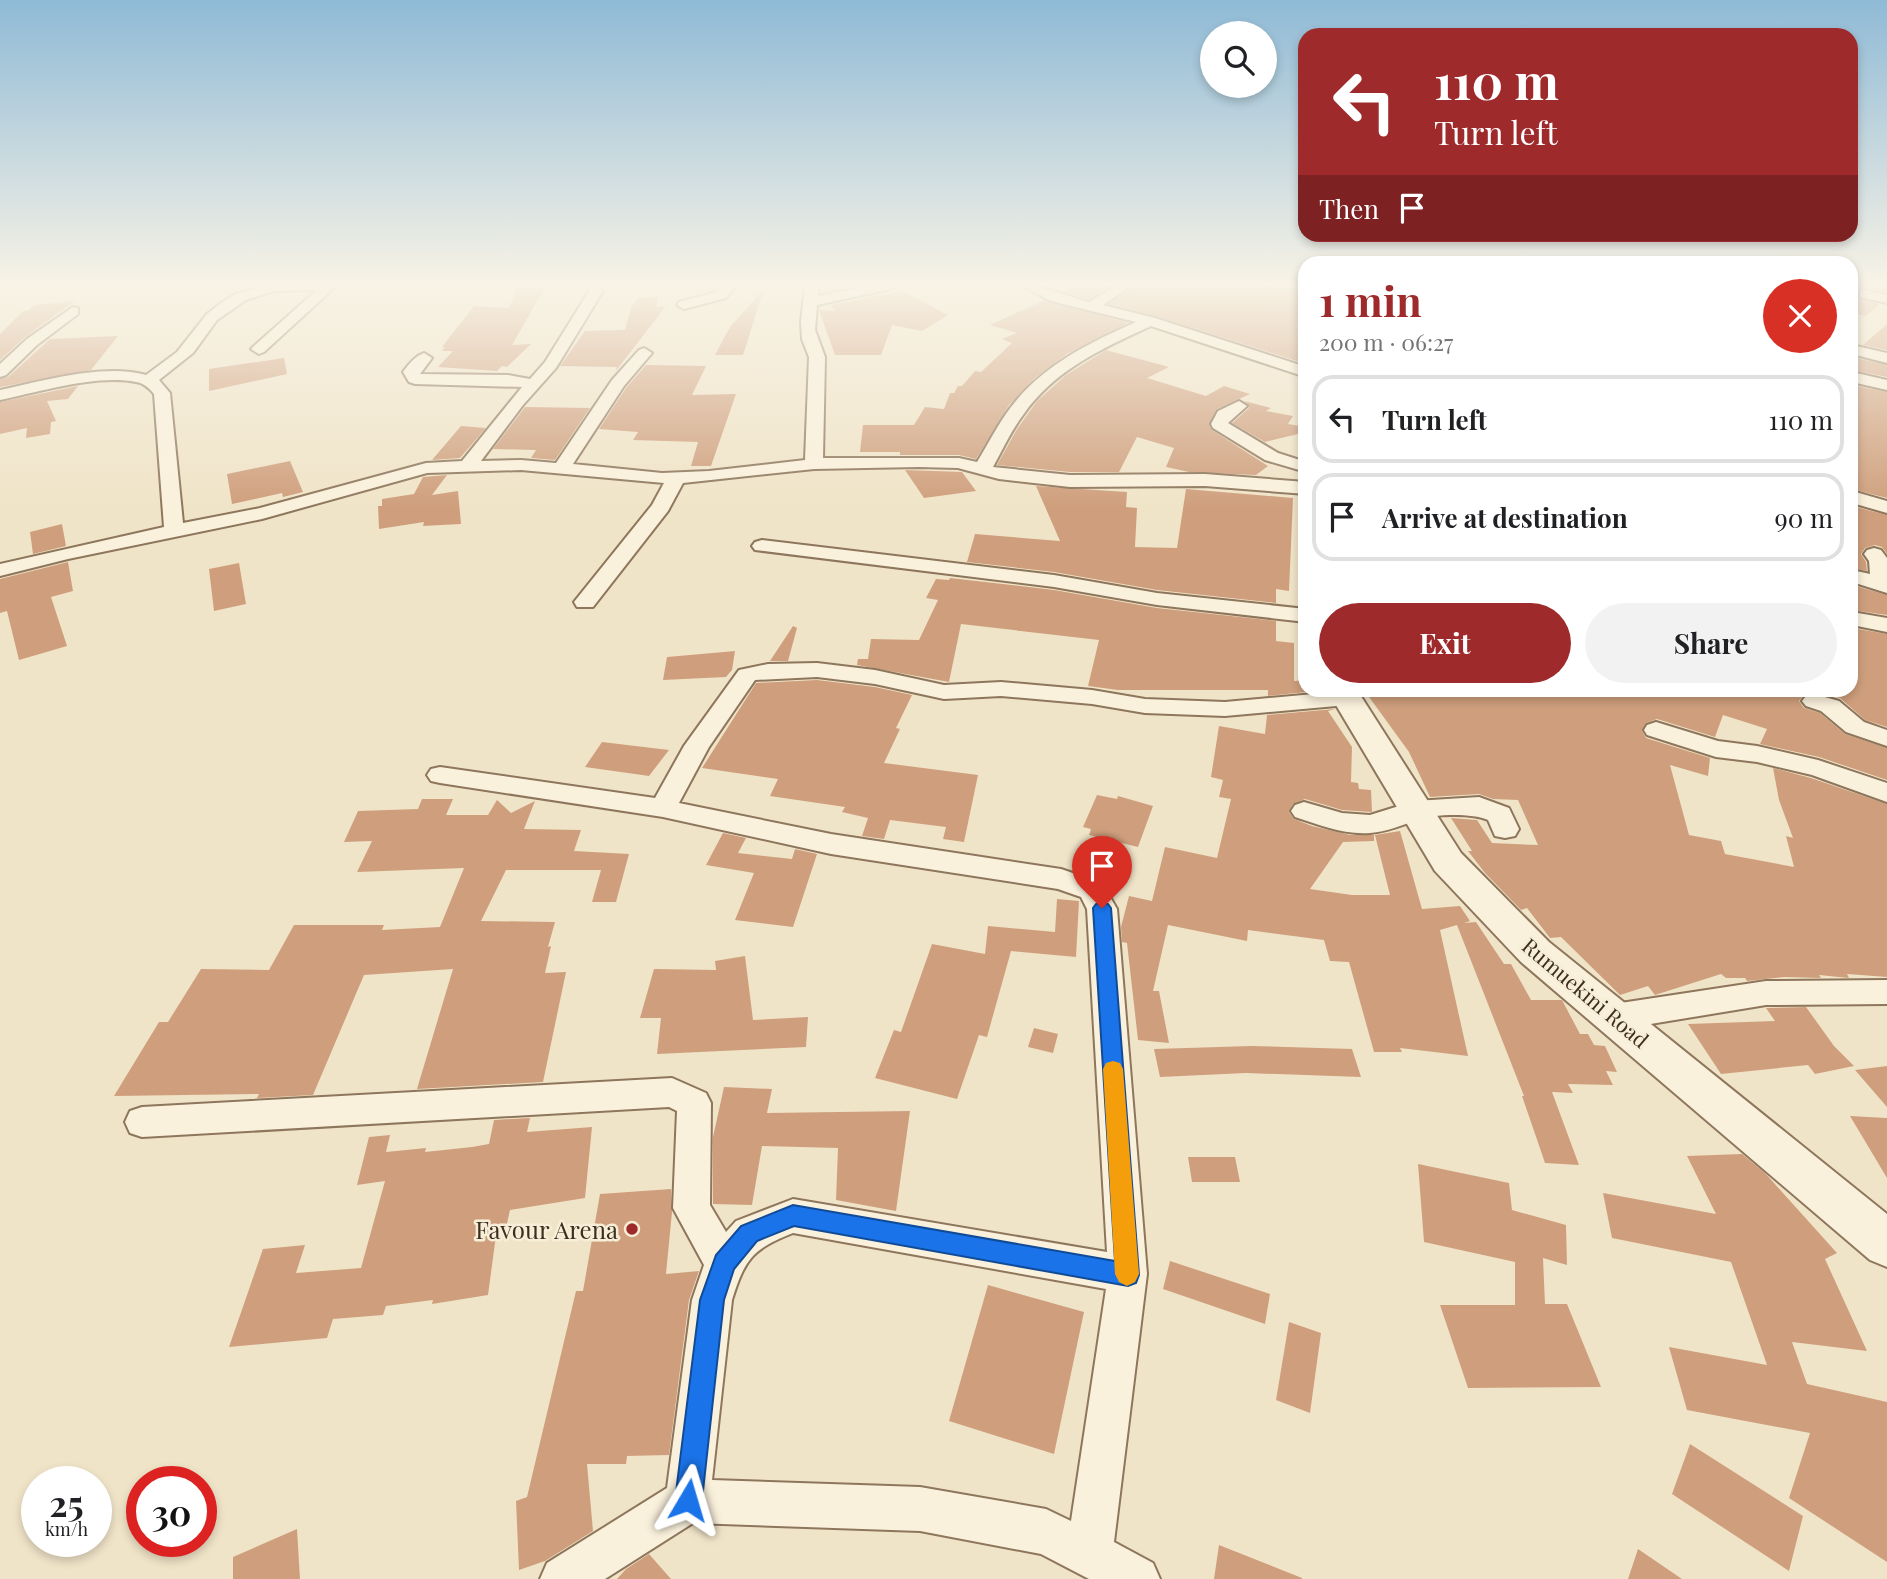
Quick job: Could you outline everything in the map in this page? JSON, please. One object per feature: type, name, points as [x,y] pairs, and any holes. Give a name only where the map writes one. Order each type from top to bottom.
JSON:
[{"type":"street","points":[[0,372],[13,360]]},
{"type":"street","points":[[149,380],[174,360]]},
{"type":"street","points":[[422,360],[411,372],[415,379],[508,380],[534,384]]},
{"type":"street","points":[[469,465],[553,360]]},
{"type":"street","points":[[562,468],[618,383],[638,360]]},
{"type":"street","points":[[814,464],[817,360]]},
{"type":"street","points":[[983,468],[1022,403],[1056,369],[1072,360]]},
{"type":"street","points":[[1268,360],[1298,369]]},
{"type":"street","points":[[0,395],[78,380],[135,377],[149,380],[162,393],[174,531]]},
{"type":"street","points":[[1858,378],[1887,385]]},
{"type":"street","points":[[1239,407],[1224,415],[1219,424],[1278,461],[1298,465]]},
{"type":"street","points":[[0,570],[262,513],[426,468],[469,465],[562,468],[612,476],[676,478],[814,464],[958,463],[999,474],[1070,481],[1205,480],[1298,487]]},
{"type":"street","points":[[585,602],[661,506],[676,478]]},
{"type":"street","points":[[1858,499],[1887,507]]},
{"type":"street","points":[[762,546],[1054,581],[1157,599],[1298,615]]},
{"type":"street","points":[[1858,578],[1884,585],[1879,561],[1874,554]]},
{"type":"street","points":[[1858,620],[1887,625]]},
{"type":"street","points":[[663,808],[697,746],[747,676],[768,671],[817,670],[875,677],[944,692],[1001,689],[1092,697],[1145,706],[1225,709],[1321,697]]},
{"type":"street","name":"Rumuekini Road","points":[[1347,697],[1448,862],[1535,952],[1887,1244]]},
{"type":"street","points":[[1814,701],[1830,706],[1855,727],[1887,738]]},
{"type":"street","points":[[1656,730],[1716,749],[1757,754],[1818,768],[1866,783],[1887,793]]},
{"type":"street","points":[[440,775],[663,808],[831,844],[1061,879],[1092,890],[1102,908],[1128,1275],[1089,1555]]},
{"type":"street","points":[[1304,811],[1341,822],[1370,824],[1395,819],[1415,810],[1479,806],[1499,814],[1505,829]]},
{"type":"street","points":[[1615,1017],[1766,993],[1887,992]]},
{"type":"street","points":[[142,1122],[672,1093],[694,1103],[691,1208],[724,1263]]},
{"type":"street","points":[[688,1500],[712,1300],[724,1263],[749,1233],[793,1216],[1128,1275]]},
{"type":"street","points":[[563,1579],[688,1500],[919,1509],[1046,1532],[1137,1579]]},
{"type":"building","points":[[27,360],[99,360],[91,370],[0,387],[0,379],[8,377]]},
{"type":"building","points":[[284,360],[287,374],[209,391],[209,369]]},
{"type":"building","points":[[445,360],[515,360],[497,371],[438,367]]},
{"type":"building","points":[[565,360],[625,360],[615,372],[617,367],[560,366]]},
{"type":"building","points":[[994,360],[1059,360],[1036,377],[1009,405],[976,459],[959,455],[860,452],[863,425],[914,425],[925,407],[944,409],[950,393],[962,386],[975,371],[981,372]]},
{"type":"building","points":[[1091,360],[1142,360],[1169,367],[1147,378],[1206,396],[1224,386],[1250,394],[1217,409],[1209,425],[1212,430],[1268,466],[1256,475],[1189,472],[1166,467],[1174,448],[1137,437],[1119,472],[1070,472],[997,465],[1017,429],[1037,401],[1066,375]]},
{"type":"building","points":[[1858,360],[1887,365],[1887,377],[1858,371]]},
{"type":"building","points":[[646,365],[706,366],[692,395],[736,394],[711,466],[691,466],[698,442],[633,440],[638,432],[599,429],[626,388]]},
{"type":"building","points":[[78,386],[68,399],[47,401],[56,421],[51,422],[50,434],[26,438],[27,428],[0,434],[0,402]]},
{"type":"building","points":[[1858,386],[1887,392],[1887,498],[1858,491]]},
{"type":"building","points":[[1244,401],[1271,408],[1266,411],[1293,416],[1288,424],[1298,426],[1298,434],[1265,442],[1232,423],[1249,408]]},
{"type":"building","points":[[525,407],[590,408],[555,460],[531,458],[536,450],[493,449]]},
{"type":"building","points":[[461,426],[486,428],[460,458],[432,460]]},
{"type":"building","points":[[290,461],[303,492],[283,497],[282,493],[232,504],[227,474]]},
{"type":"building","points":[[905,470],[962,472],[976,491],[924,498]]},
{"type":"building","points":[[447,475],[432,495],[458,491],[461,524],[423,526],[424,522],[379,529],[378,506],[382,506],[382,499],[414,494],[423,477]]},
{"type":"building","points":[[1036,486],[1127,492],[1126,507],[1137,508],[1135,547],[1177,548],[1186,489],[1293,498],[1289,591],[1276,589],[1276,603],[1157,590],[1054,572],[967,562],[975,534],[1060,541]]},
{"type":"building","points":[[1858,508],[1887,515],[1887,554],[1882,547],[1875,545],[1865,548],[1861,554],[1867,571],[1858,569]]},
{"type":"building","points":[[62,524],[66,546],[33,554],[30,532]]},
{"type":"building","points":[[68,562],[73,591],[51,597],[67,646],[19,660],[7,611],[0,613],[0,579]]},
{"type":"building","points":[[239,563],[246,604],[214,611],[209,569]]},
{"type":"building","points":[[936,579],[1054,590],[1157,608],[1276,621],[1276,641],[1294,643],[1294,681],[1298,681],[1298,693],[1268,696],[1268,690],[1118,690],[1088,686],[1099,640],[961,624],[949,682],[857,665],[858,659],[868,659],[871,639],[919,640],[938,600],[926,598]]},
{"type":"building","points":[[1858,587],[1887,595],[1887,615],[1858,611]]},
{"type":"building","points":[[793,626],[797,628],[788,661],[770,661]]},
{"type":"building","points":[[1858,629],[1887,634],[1887,727],[1865,720],[1836,697],[1858,697]]},
{"type":"building","points":[[735,651],[732,670],[726,677],[663,680],[667,657]]},
{"type":"building","points":[[817,680],[875,687],[912,695],[896,728],[900,729],[884,763],[978,775],[964,842],[943,839],[946,827],[890,820],[884,839],[862,836],[868,818],[842,812],[845,807],[770,796],[778,779],[702,768],[756,683]]},
{"type":"building","points":[[1369,697],[1802,697],[1799,701],[1804,708],[1820,713],[1845,734],[1887,748],[1887,780],[1819,757],[1760,744],[1767,729],[1723,715],[1715,737],[1657,719],[1646,723],[1642,731],[1646,738],[1710,758],[1708,776],[1670,765],[1689,835],[1721,841],[1725,854],[1794,867],[1786,836],[1793,838],[1779,800],[1773,768],[1887,804],[1887,977],[1847,974],[1849,978],[1819,975],[1821,978],[1784,977],[1747,981],[1745,978],[1726,978],[1721,974],[1655,995],[1648,986],[1620,995],[1561,937],[1550,938],[1527,908],[1521,910],[1485,873],[1468,851],[1472,851],[1451,818],[1477,820],[1492,843],[1538,845],[1518,800],[1493,799],[1479,794],[1430,797],[1409,752]]},
{"type":"building","points":[[1335,709],[1328,711],[1352,747],[1351,782],[1358,783],[1359,789],[1371,790],[1372,812],[1342,810],[1305,799],[1293,804],[1289,812],[1294,819],[1312,826],[1350,835],[1374,835],[1374,841],[1343,842],[1310,889],[1352,895],[1390,895],[1375,835],[1400,831],[1422,909],[1460,906],[1470,921],[1464,923],[1476,922],[1504,964],[1511,964],[1531,1000],[1562,1000],[1580,1034],[1588,1034],[1594,1045],[1605,1046],[1617,1072],[1606,1071],[1613,1085],[1568,1084],[1573,1093],[1552,1092],[1579,1165],[1545,1163],[1524,1096],[1457,925],[1440,930],[1468,1056],[1400,1048],[1402,1052],[1374,1052],[1349,962],[1330,961],[1324,940],[1248,930],[1247,941],[1168,925],[1153,991],[1159,991],[1169,1043],[1138,1040],[1127,943],[1122,942],[1121,927],[1129,896],[1152,901],[1165,847],[1217,858],[1231,799],[1219,797],[1223,780],[1211,777],[1219,726],[1265,734],[1267,715]]},
{"type":"building","points":[[602,742],[669,750],[649,776],[585,767]]},
{"type":"building","points":[[1097,795],[1117,799],[1118,796],[1153,806],[1138,847],[1089,835],[1091,829],[1083,827]]},
{"type":"building","points":[[422,799],[453,799],[446,815],[488,815],[497,800],[511,813],[535,801],[524,829],[581,830],[574,851],[629,854],[616,902],[592,902],[601,870],[506,870],[481,921],[555,922],[545,973],[566,972],[543,1082],[417,1089],[453,969],[364,975],[313,1095],[257,1098],[259,1094],[114,1096],[159,1022],[168,1022],[201,969],[269,970],[294,925],[384,925],[382,930],[440,927],[464,868],[357,872],[372,841],[344,842],[358,811],[418,809]]},
{"type":"building","points":[[723,833],[746,838],[738,853],[792,859],[795,849],[817,854],[793,927],[735,920],[754,873],[706,865]]},
{"type":"building","points":[[1057,899],[1079,901],[1076,957],[1011,951],[987,1037],[979,1035],[957,1099],[875,1078],[894,1030],[901,1032],[932,944],[985,954],[988,926],[1055,932]]},
{"type":"building","points":[[745,956],[753,1020],[808,1017],[806,1047],[657,1054],[661,1018],[640,1018],[654,969],[716,970],[715,961]]},
{"type":"building","points":[[1806,1007],[1834,1046],[1854,1066],[1815,1074],[1808,1065],[1721,1074],[1688,1024],[1775,1021],[1766,1008]]},
{"type":"building","points":[[1034,1028],[1058,1034],[1053,1053],[1028,1047]]},
{"type":"building","points":[[1251,1046],[1352,1049],[1361,1077],[1246,1073],[1160,1077],[1154,1049]]},
{"type":"building","points":[[1887,1066],[1887,1107],[1855,1070]]},
{"type":"building","points":[[724,1087],[772,1089],[767,1113],[910,1111],[896,1211],[836,1200],[838,1148],[762,1146],[752,1205],[713,1204],[713,1137]]},
{"type":"building","points":[[1850,1116],[1887,1118],[1887,1178]]},
{"type":"building","points":[[530,1118],[527,1132],[592,1127],[585,1198],[510,1210],[506,1228],[497,1228],[488,1295],[432,1304],[433,1300],[386,1306],[383,1315],[333,1319],[327,1338],[229,1347],[263,1249],[305,1245],[296,1273],[361,1268],[385,1181],[357,1185],[369,1137],[390,1135],[386,1152],[426,1148],[425,1152],[472,1147],[489,1144],[494,1120]]},
{"type":"building","points":[[1742,1154],[1765,1173],[1837,1253],[1825,1259],[1867,1351],[1792,1342],[1807,1384],[1887,1402],[1887,1562],[1789,1498],[1810,1433],[1687,1410],[1669,1347],[1767,1365],[1731,1262],[1612,1238],[1603,1193],[1716,1214],[1687,1156]]},
{"type":"building","points":[[1188,1157],[1235,1157],[1240,1182],[1192,1182]]},
{"type":"building","points":[[1418,1164],[1509,1183],[1512,1210],[1566,1225],[1567,1265],[1543,1258],[1545,1304],[1567,1304],[1601,1387],[1468,1388],[1440,1305],[1515,1305],[1515,1262],[1424,1242]]},
{"type":"building","points":[[671,1189],[672,1212],[666,1274],[699,1271],[689,1300],[669,1455],[627,1456],[626,1464],[587,1464],[593,1531],[545,1561],[519,1570],[516,1501],[527,1497],[576,1291],[583,1291],[600,1194]]},
{"type":"building","points":[[1170,1261],[1270,1294],[1265,1324],[1163,1289]]},
{"type":"building","points":[[988,1285],[1084,1312],[1054,1454],[949,1421]]},
{"type":"building","points":[[1289,1322],[1321,1333],[1310,1413],[1276,1400]]},
{"type":"building","points":[[1690,1444],[1803,1516],[1789,1571],[1672,1494]]},
{"type":"building","points":[[297,1529],[300,1579],[233,1579],[233,1557]]},
{"type":"building","points":[[1219,1545],[1302,1578],[1302,1579],[1214,1579]]},
{"type":"building","points":[[1638,1549],[1682,1579],[1628,1579]]},
{"type":"building","points":[[649,1554],[671,1579],[617,1579],[626,1569]]},
{"type":"slow traffic","points":[[1113,1069],[1127,1274]]},
{"type":"place","name":"Favour Arena","points":[[632,1229]]},
{"type":"route","points":[[688,1500],[712,1300],[724,1263],[749,1233],[793,1216],[1128,1275],[1102,908]]}]
